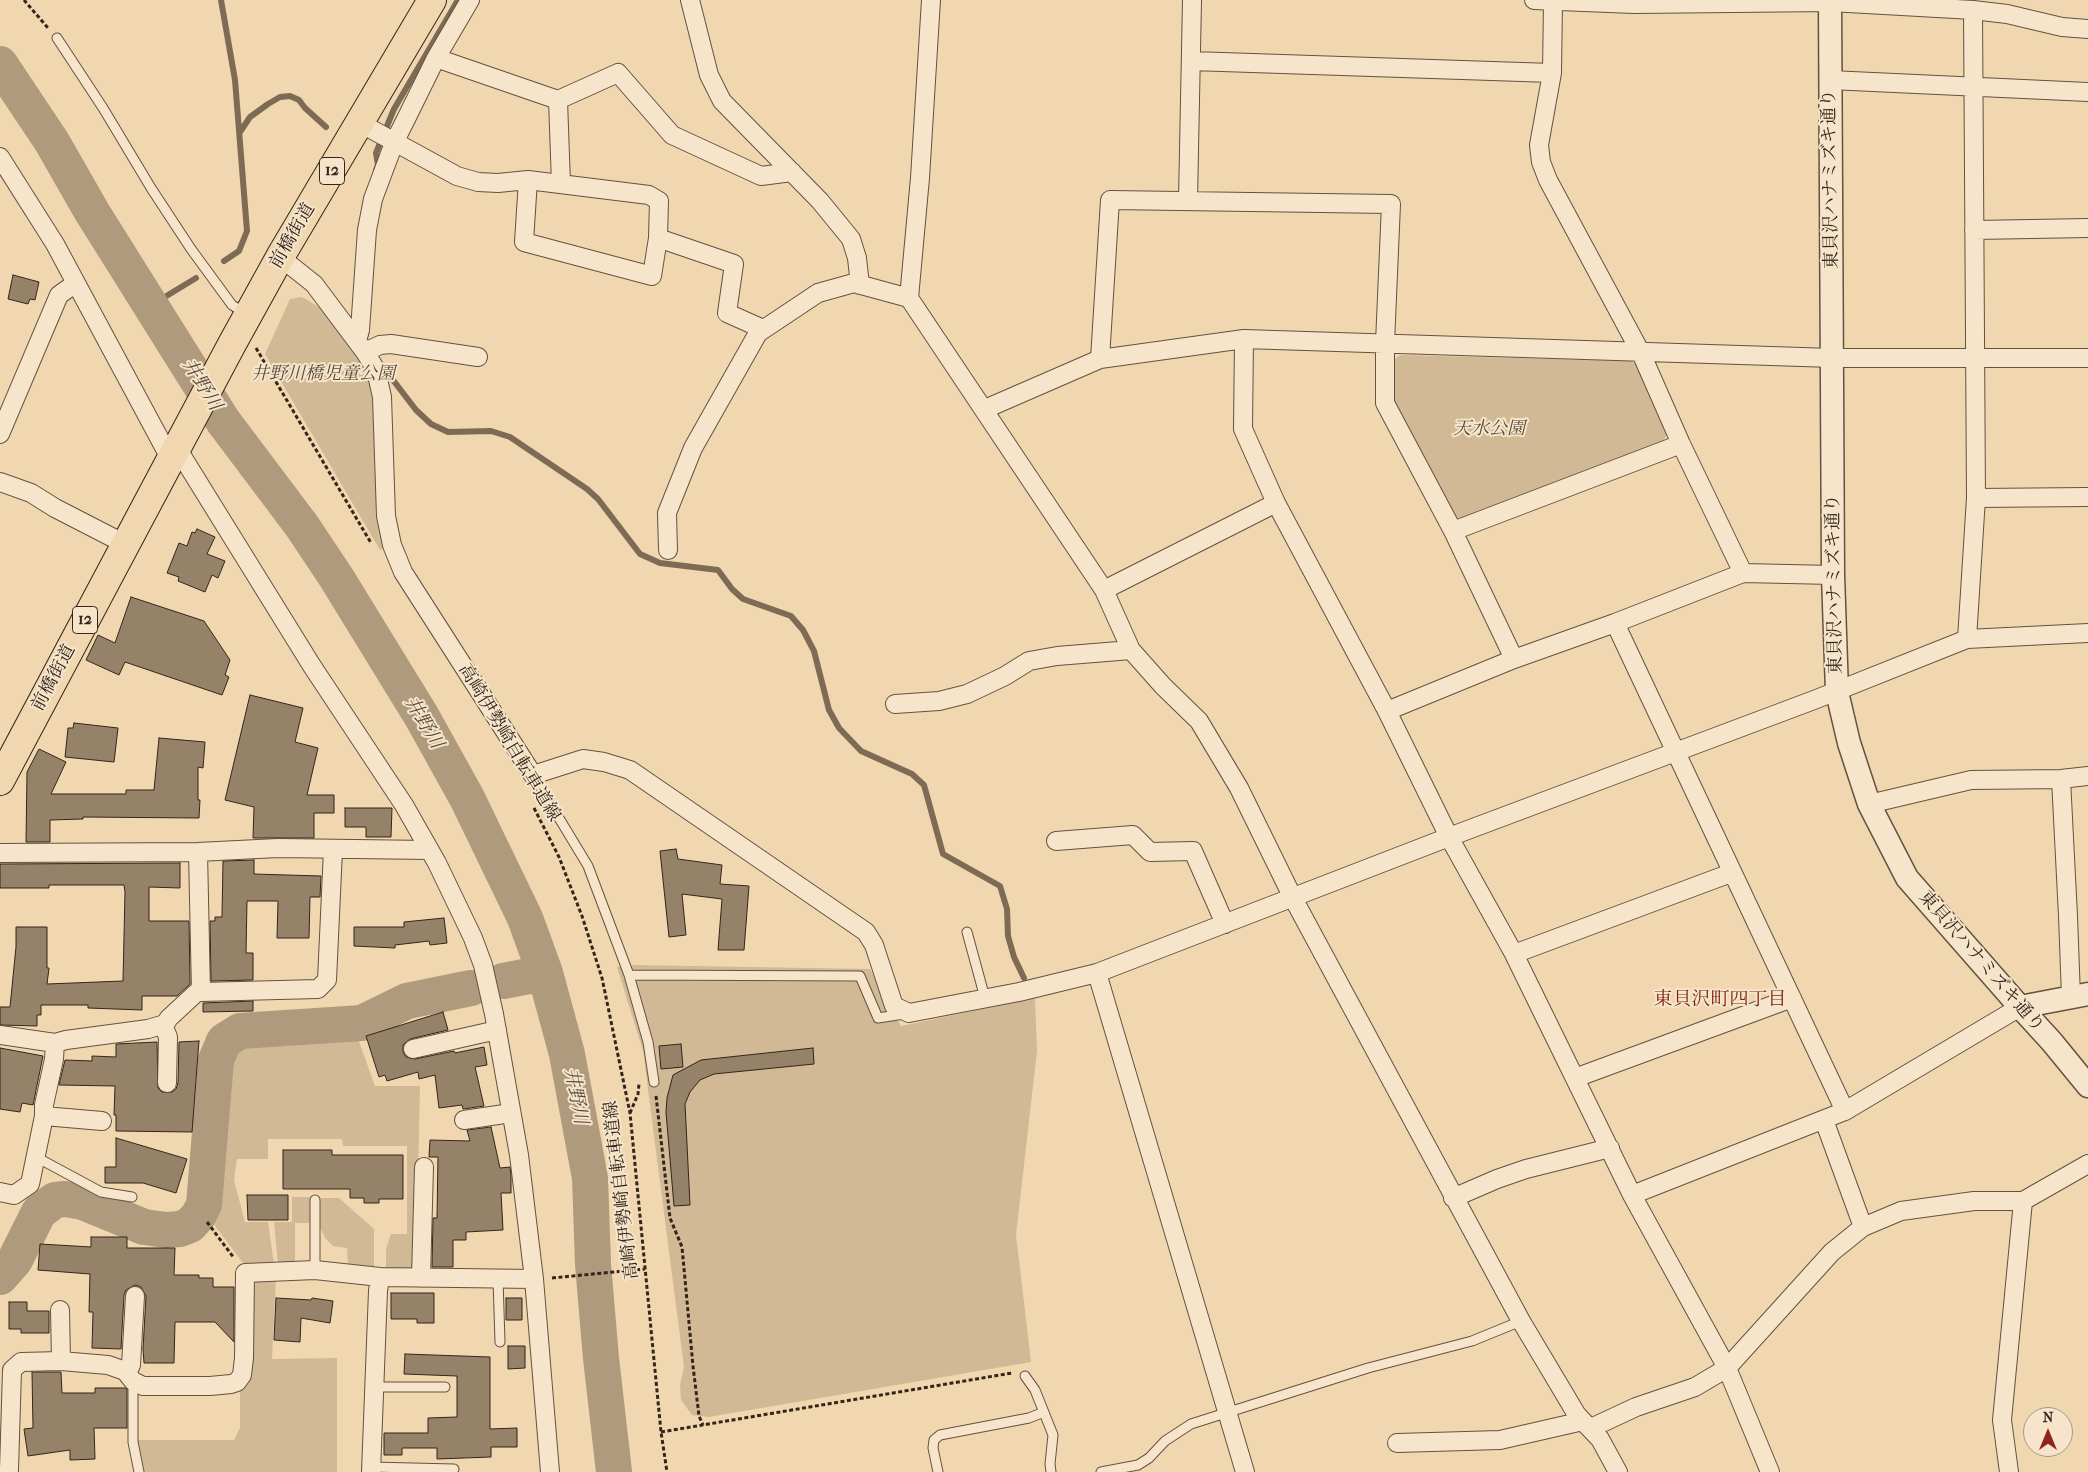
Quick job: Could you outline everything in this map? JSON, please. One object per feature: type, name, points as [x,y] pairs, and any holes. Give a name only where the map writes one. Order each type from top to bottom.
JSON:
[{"type":"main road","name":"前橋街道","points":[[244,345],[248,315],[280,257],[432,0]]},
{"type":"main road","name":"12","points":[[176,450],[244,345]]},
{"type":"main road","name":"前橋街道","points":[[0,781],[176,450]]},
{"type":"street","points":[[361,346],[360,330],[367,230],[373,199],[394,143],[436,58],[470,0]]},
{"type":"street","points":[[690,0],[709,76],[722,101],[820,201],[851,239],[857,258],[860,285]]},
{"type":"street","points":[[932,0],[920,178],[909,298],[985,409],[1104,590],[1131,650],[1163,686],[1199,721],[1239,788],[1293,898],[1521,1321],[1577,1415],[1600,1438],[1618,1472]]},
{"type":"street","points":[[1188,200],[1192,0]]},
{"type":"street","points":[[1534,0],[1634,4],[1830,1],[1973,10],[2007,14],[2062,27],[2088,29]]},
{"type":"street","name":"東貝沢ハナミズキ通り","points":[[1830,1],[1834,575],[1837,692],[1849,743],[1868,804],[1907,878],[2052,1042],[2088,1086]]},
{"type":"street","points":[[1553,2],[1552,73],[1539,145],[1541,162],[1548,180],[1641,353],[1681,444],[1743,573]]},
{"type":"street","points":[[1967,639],[1976,498],[1973,10]]},
{"type":"street","points":[[436,58],[558,100],[618,73],[672,135],[761,176],[792,172]]},
{"type":"street","points":[[1192,61],[1552,73]]},
{"type":"street","points":[[1830,80],[2088,92]]},
{"type":"street","points":[[558,100],[560,184]]},
{"type":"street","points":[[360,123],[458,176],[478,182],[498,183],[528,180],[649,195],[659,201],[658,238],[652,276],[524,242],[528,180]]},
{"type":"street","points":[[0,157],[176,450],[312,666],[404,805],[458,904],[473,938],[483,965],[497,1030],[541,1279],[550,1472]]},
{"type":"street","points":[[1100,359],[1110,200],[1391,204],[1385,343],[1385,403],[1453,531],[1514,659]]},
{"type":"street","points":[[1974,230],[2088,228]]},
{"type":"street","points":[[658,238],[734,264],[727,313],[763,329]]},
{"type":"street","points":[[280,257],[314,284],[361,346],[376,370],[382,397],[386,516],[392,545],[403,572],[533,775],[583,759],[604,762],[630,770],[866,932],[874,945],[894,1006],[909,1013],[1019,992],[1097,973],[1449,837],[1837,692],[1967,639],[2088,633]]},
{"type":"street","points":[[0,434],[59,295],[76,283]]},
{"type":"street","points":[[668,550],[667,513],[693,448],[758,333],[818,293],[854,283],[909,298]]},
{"type":"street","points":[[985,409],[1100,359],[1244,340],[1833,358],[2088,358]]},
{"type":"street","points":[[1244,340],[1243,429],[1276,503],[1387,711],[1449,837],[1514,954],[1632,1195],[1726,1368],[1770,1472]]},
{"type":"street","points":[[361,346],[391,344],[478,357]]},
{"type":"street","points":[[1453,531],[1681,444]]},
{"type":"street","points":[[0,482],[31,493],[55,508],[125,544]]},
{"type":"street","points":[[1976,498],[2088,497]]},
{"type":"street","points":[[1104,590],[1276,503]]},
{"type":"street","points":[[1387,711],[1514,659],[1615,623],[1743,573],[1834,575]]},
{"type":"street","points":[[1615,623],[1731,873],[1845,1111]]},
{"type":"street","points":[[895,704],[939,701],[967,694],[1029,661],[1057,656],[1131,650]]},
{"type":"street","points":[[1868,804],[1971,780],[2061,779],[2088,776]]},
{"type":"street","points":[[1632,1195],[1845,1111],[2020,1007],[2079,995],[2068,916],[2061,779]]},
{"type":"street","points":[[1056,841],[1134,834],[1150,852],[1192,851],[1225,924]]},
{"type":"street","points":[[0,852],[198,852],[278,848],[429,850]]},
{"type":"street","points":[[0,1035],[54,1043],[148,1029],[163,1024],[196,993],[318,989],[327,980],[333,850]]},
{"type":"street","points":[[198,852],[202,992]]},
{"type":"street","points":[[1514,954],[1731,873]]},
{"type":"street","points":[[1097,973],[1245,1472]]},
{"type":"street","points":[[1575,1078],[1792,998]]},
{"type":"street","points":[[163,1024],[168,1037],[167,1083]]},
{"type":"street","points":[[413,1049],[497,1030]]},
{"type":"street","points":[[0,1192],[14,1195],[30,1184],[54,1059],[54,1043]]},
{"type":"street","points":[[464,1120],[511,1113]]},
{"type":"street","points":[[44,1116],[102,1121]]},
{"type":"street","points":[[1824,1120],[1863,1227]]},
{"type":"street","points":[[1453,1198],[1526,1169],[1610,1148]]},
{"type":"street","points":[[1397,1443],[1500,1440],[1587,1425],[1695,1387],[1726,1368],[1832,1252],[1863,1227],[1902,1211],[1974,1201],[2023,1201],[2088,1164]]},
{"type":"street","points":[[421,1278],[424,1167]]},
{"type":"street","points":[[2009,1472],[2002,1420],[2023,1201]]},
{"type":"street","points":[[7,1472],[9,1470],[6,1373],[20,1362],[60,1361],[108,1365],[143,1386],[210,1386],[237,1382],[242,1375],[244,1358],[245,1273],[315,1270],[380,1277],[541,1279]]},
{"type":"street","points":[[371,1470],[380,1277]]},
{"type":"street","points":[[130,1377],[134,1296]]},
{"type":"street","points":[[60,1310],[60,1361]]},
{"type":"lane","points":[[57,38],[191,249],[232,305],[248,315]]},
{"type":"lane","points":[[533,775],[588,866],[629,975],[648,1042],[654,1082]]},
{"type":"lane","points":[[967,932],[985,998]]},
{"type":"lane","points":[[629,975],[860,976],[878,1018],[909,1013]]},
{"type":"lane","points":[[36,1157],[100,1192],[132,1197]]},
{"type":"lane","points":[[315,1270],[316,1200]]},
{"type":"lane","points":[[498,1279],[500,1342]]},
{"type":"lane","points":[[1101,1472],[1138,1465],[1149,1458],[1165,1440],[1191,1424],[1368,1368],[1472,1341],[1521,1321]]},
{"type":"lane","points":[[1025,1376],[1035,1390],[1053,1435],[1051,1472]]},
{"type":"lane","points":[[130,1377],[133,1442],[139,1472]]},
{"type":"lane","points":[[375,1387],[445,1387]]},
{"type":"lane","points":[[938,1472],[933,1448],[934,1440],[940,1435],[1029,1418],[1044,1412]]},
{"type":"lane","points":[[371,1470],[454,1469]]},
{"type":"path","points":[[24,0],[57,38]]},
{"type":"path","points":[[244,345],[259,355],[373,546]]},
{"type":"path","name":"高崎伊勢崎自転車道線","points":[[533,806],[562,866],[582,916],[602,978],[630,1113],[661,1432],[667,1472]]},
{"type":"path","points":[[654,1082],[670,1218],[682,1247],[694,1374],[699,1416],[703,1425]]},
{"type":"path","points":[[207,1222],[245,1273]]},
{"type":"path","points":[[541,1279],[645,1269]]},
{"type":"path","points":[[661,1432],[1010,1372],[1025,1376]]},
{"type":"green space","name":"井野川橋児童公園","points":[[302,297],[319,307],[356,352],[371,383],[384,546],[380,550],[265,354],[290,299]]},
{"type":"green space","name":"天水公園","points":[[1400,355],[1631,361],[1639,366],[1667,434],[1663,442],[1462,519],[1450,515],[1397,410],[1393,398],[1395,359]]},
{"type":"green space","points":[[633,965],[870,969],[901,1026],[1035,998],[1037,1051],[1016,1235],[1031,1362],[709,1417],[692,1415],[681,1400],[680,1385],[684,1367],[643,1051],[617,967]]},
{"type":"green space","points":[[356,1033],[375,1086],[420,1086],[416,1270],[386,1270],[386,1249],[391,1234],[407,1234],[407,1146],[343,1146],[342,1139],[268,1139],[268,1159],[237,1159],[234,1180],[245,1222],[268,1222],[274,1264],[246,1267],[209,1218],[215,1200],[227,1059],[236,1048],[245,1042]]},
{"type":"green space","points":[[292,1197],[311,1197],[311,1223],[295,1223],[295,1263],[278,1264],[274,1222],[292,1222]]},
{"type":"green space","points":[[320,1198],[339,1198],[374,1229],[374,1270],[348,1266],[347,1248],[333,1246],[325,1238],[318,1223]]},
{"type":"green space","points":[[276,1277],[272,1359],[337,1358],[337,1472],[142,1472],[136,1440],[234,1440],[240,1428],[240,1385],[248,1281]]},
{"type":"building","points":[[13,275],[39,282],[35,300],[30,299],[28,304],[8,299]]},
{"type":"building","points":[[197,529],[215,537],[207,554],[225,561],[218,578],[212,575],[205,592],[178,581],[179,577],[167,573],[179,543],[187,546],[192,532],[195,533]]},
{"type":"building","points":[[131,597],[204,621],[230,660],[225,675],[229,677],[222,695],[125,662],[119,675],[86,660],[98,635],[115,643]]},
{"type":"building","points":[[250,695],[303,708],[295,742],[318,748],[307,795],[334,795],[334,813],[314,813],[314,838],[253,838],[254,807],[225,800]]},
{"type":"building","points":[[74,723],[118,728],[114,762],[65,757],[68,728],[73,728]]},
{"type":"building","points":[[159,738],[205,742],[203,768],[198,767],[199,818],[83,817],[83,819],[50,820],[50,842],[26,842],[27,772],[39,749],[66,762],[51,794],[126,794],[126,790],[154,790]]},
{"type":"building","points":[[345,808],[392,808],[391,837],[366,837],[366,827],[345,827]]},
{"type":"building","points":[[676,849],[678,859],[722,865],[720,884],[749,886],[744,950],[718,950],[722,899],[682,894],[686,935],[669,937],[660,851]]},
{"type":"building","points":[[254,860],[254,874],[321,876],[320,897],[310,897],[309,938],[277,938],[278,901],[247,901],[246,953],[253,953],[253,980],[211,981],[210,921],[215,921],[215,917],[222,917],[223,861]]},
{"type":"building","points":[[180,863],[180,888],[149,887],[149,921],[189,921],[190,984],[177,996],[142,996],[142,1010],[88,1008],[88,1005],[41,1005],[41,1015],[37,1015],[37,1026],[0,1025],[0,1007],[10,1007],[16,927],[47,927],[47,968],[49,968],[47,984],[123,981],[125,892],[124,885],[49,885],[49,888],[0,888],[0,864]]},
{"type":"building","points":[[444,918],[447,943],[430,945],[429,941],[395,945],[395,948],[354,946],[354,927],[404,927],[404,922]]},
{"type":"building","points":[[253,1001],[253,1011],[203,1012],[203,1003]]},
{"type":"building","points":[[443,1012],[448,1030],[410,1039],[403,1045],[403,1052],[406,1057],[415,1059],[484,1047],[487,1065],[475,1067],[484,1106],[463,1109],[462,1105],[439,1108],[435,1075],[419,1079],[418,1072],[387,1081],[385,1075],[379,1077],[366,1036]]},
{"type":"building","points":[[199,1041],[192,1132],[116,1131],[116,1115],[114,1115],[115,1086],[59,1085],[65,1060],[92,1061],[92,1056],[116,1057],[116,1044],[157,1042],[158,1088],[162,1092],[172,1092],[176,1089],[178,1083],[179,1042]]},
{"type":"building","points":[[681,1044],[683,1067],[661,1069],[659,1046]]},
{"type":"building","points":[[0,1048],[43,1056],[33,1105],[22,1103],[20,1112],[0,1109]]},
{"type":"building","points":[[813,1048],[814,1064],[714,1074],[700,1080],[690,1092],[685,1104],[690,1205],[674,1206],[666,1112],[667,1098],[673,1075],[701,1060]]},
{"type":"building","points":[[491,1127],[500,1168],[510,1167],[511,1175],[511,1193],[501,1193],[503,1230],[466,1232],[466,1240],[453,1240],[453,1267],[432,1267],[433,1218],[437,1218],[438,1157],[429,1157],[430,1140],[470,1141],[467,1130]]},
{"type":"building","points":[[116,1138],[187,1159],[176,1193],[143,1183],[105,1183],[105,1167],[116,1167]]},
{"type":"building","points":[[283,1150],[332,1150],[332,1155],[403,1155],[403,1199],[379,1199],[379,1203],[364,1203],[364,1198],[350,1198],[350,1189],[283,1189]]},
{"type":"building","points":[[247,1195],[288,1195],[288,1220],[248,1220]]},
{"type":"building","points":[[91,1237],[127,1237],[127,1248],[175,1248],[174,1275],[199,1275],[199,1278],[213,1278],[213,1287],[234,1287],[234,1342],[215,1322],[175,1322],[174,1363],[144,1363],[146,1296],[141,1287],[135,1285],[126,1290],[124,1295],[121,1349],[92,1348],[93,1312],[89,1312],[90,1274],[38,1270],[40,1244],[91,1247]]},
{"type":"building","points":[[391,1293],[434,1293],[434,1323],[417,1323],[417,1319],[391,1319]]},
{"type":"building","points":[[276,1298],[311,1300],[312,1298],[333,1301],[330,1323],[301,1318],[300,1342],[274,1340]]},
{"type":"building","points":[[506,1298],[522,1298],[522,1320],[506,1320]]},
{"type":"building","points":[[9,1302],[27,1302],[27,1311],[49,1311],[49,1333],[21,1333],[21,1329],[9,1329]]},
{"type":"building","points":[[508,1346],[525,1346],[525,1368],[508,1369]]},
{"type":"building","points":[[405,1354],[490,1357],[490,1429],[517,1428],[517,1447],[491,1447],[491,1457],[437,1459],[437,1448],[402,1448],[402,1455],[384,1455],[384,1433],[428,1433],[428,1418],[457,1417],[457,1376],[404,1374]]},
{"type":"building","points":[[32,1372],[61,1372],[62,1393],[95,1393],[95,1388],[127,1389],[127,1428],[94,1428],[95,1459],[70,1460],[70,1450],[28,1456],[24,1429],[33,1428]]},
{"type":"waterway","points":[[221,0],[235,80],[247,231],[239,251],[224,261]]},
{"type":"waterway","points":[[376,170],[378,165],[376,153],[394,109],[458,0]]},
{"type":"waterway","name":"井野川","points":[[0,64],[52,142],[92,212],[223,421],[302,526],[336,577],[422,717],[467,798],[525,918],[545,973],[567,1054],[590,1178],[593,1264],[614,1472]]},
{"type":"waterway","points":[[240,132],[250,117],[268,104],[280,97],[290,96],[299,100],[326,127]]},
{"type":"waterway","points":[[150,306],[196,278]]},
{"type":"waterway","points":[[393,380],[416,410],[431,424],[448,432],[491,431],[510,437],[587,489],[598,499],[640,554],[660,563],[718,570],[732,589],[743,599],[791,616],[803,630],[814,651],[829,710],[839,728],[861,751],[912,774],[924,785],[943,854],[1000,886],[1007,909],[1008,936],[1014,957],[1024,978]]},
{"type":"waterway","points":[[503,981],[545,973]]},
{"type":"waterway","points":[[0,1277],[15,1260],[39,1212],[55,1200],[65,1199],[83,1202],[144,1227],[166,1230],[180,1229],[190,1225],[204,1205],[216,1060],[224,1041],[240,1031],[362,1023],[407,1001],[471,988]]},
{"type":"district","name":"東貝沢町四丁目","points":[[1720,1000]]}]
